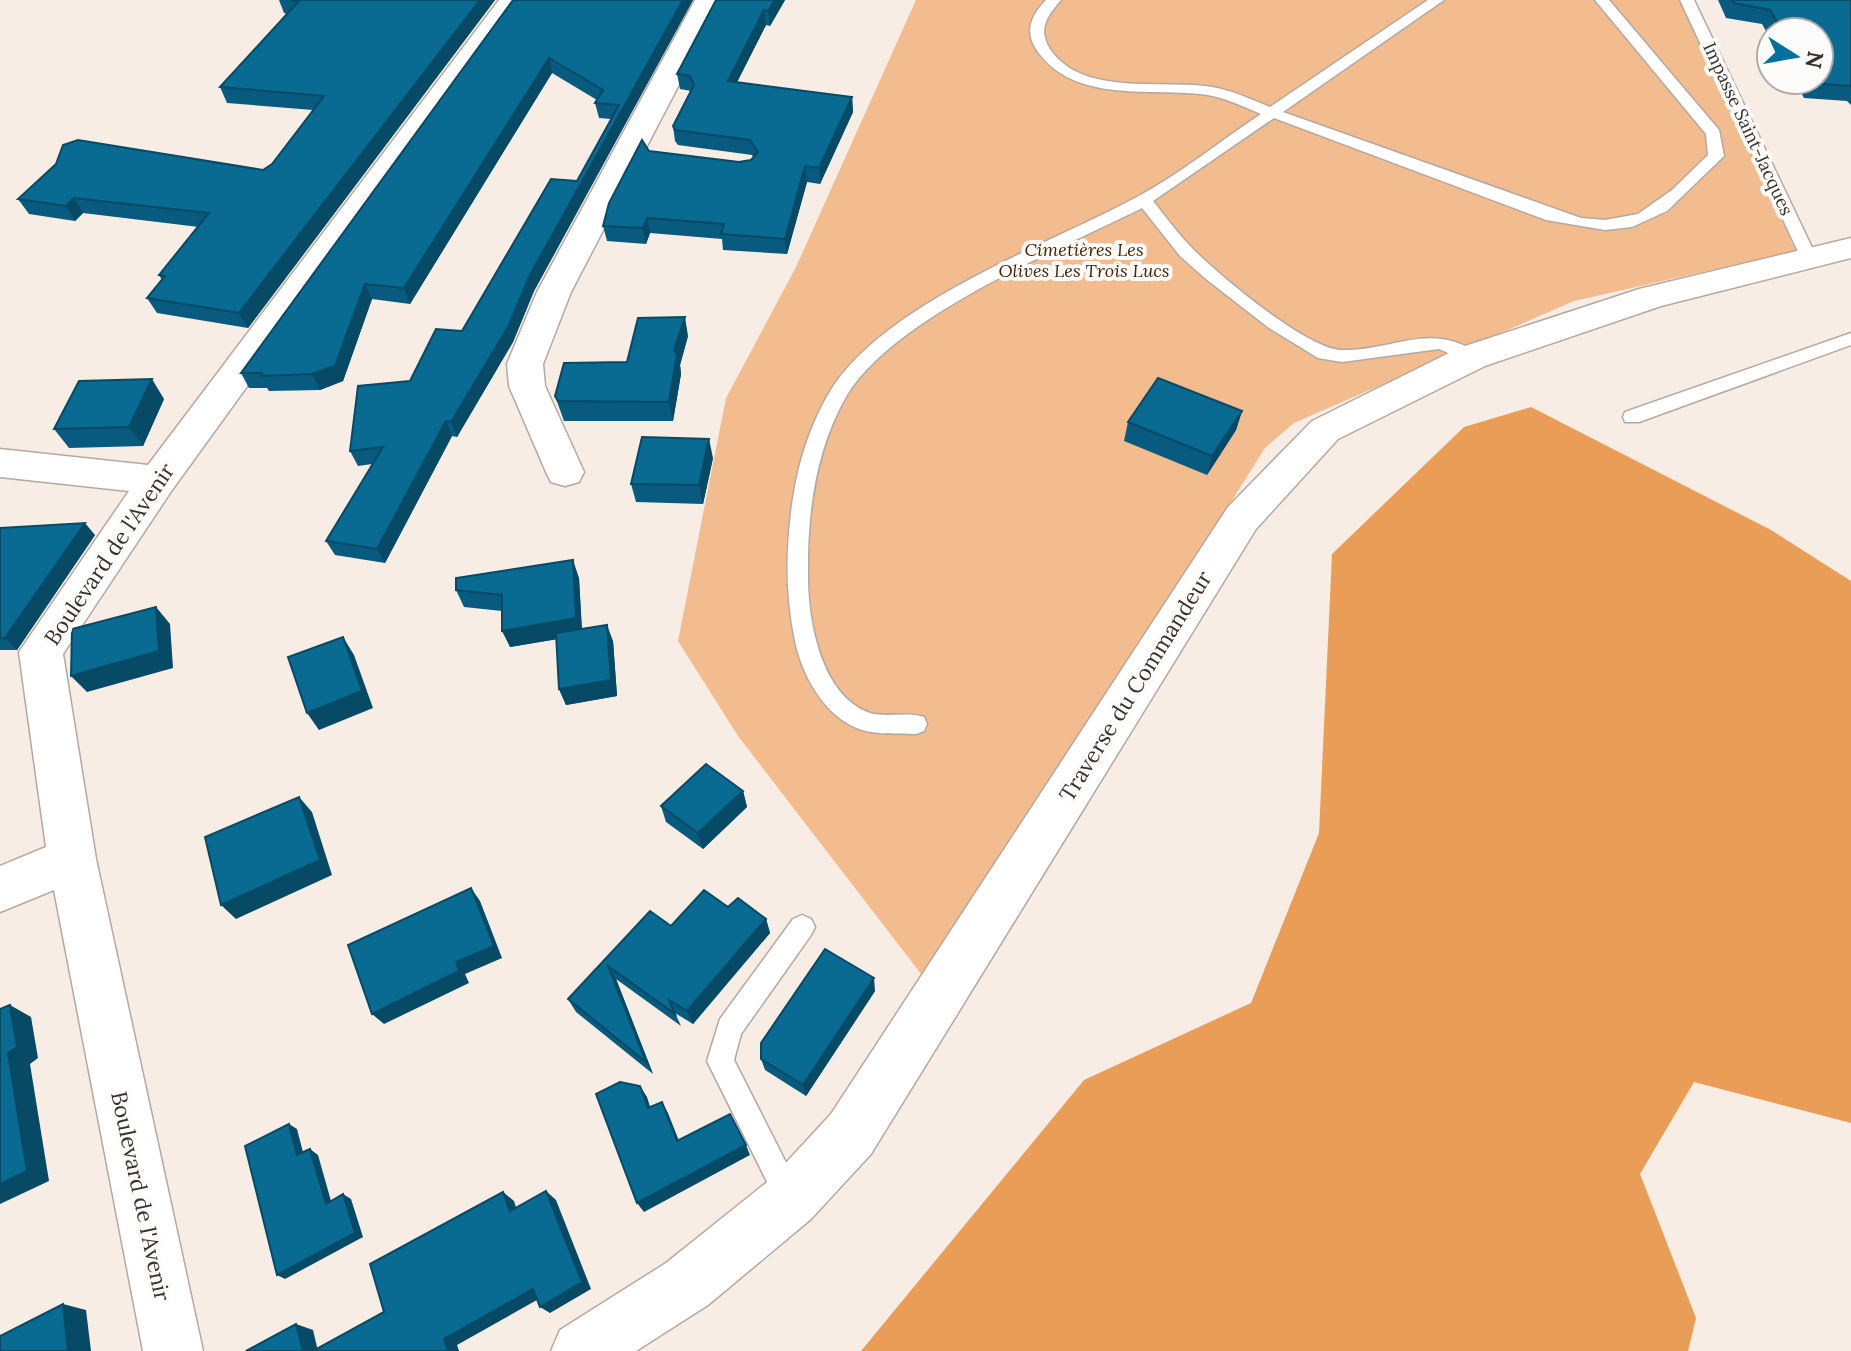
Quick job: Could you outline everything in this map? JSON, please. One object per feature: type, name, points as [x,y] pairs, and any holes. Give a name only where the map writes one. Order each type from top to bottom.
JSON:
[{"type":"street","name":"Boulevard de l'Avenir","points":[[173,1351],[72,859],[41,652],[158,480],[513,0]]},
{"type":"street","points":[[565,472],[527,386],[525,364],[554,292],[709,0]]},
{"type":"street","points":[[661,149],[657,141],[730,0]]},
{"type":"street","name":"Traverse du Commandeur","points":[[581,1351],[687,1284],[791,1199],[851,1134],[1242,518],[1325,430],[1472,357],[1651,297],[1830,253]]},
{"type":"street","points":[[0,463],[158,480]]},
{"type":"street","points":[[0,889],[72,859]]},
{"type":"lane","points":[[1054,0],[1038,20],[1036,34],[1040,46],[1061,68],[1112,86],[1187,87],[1216,92],[1552,216],[1595,226],[1632,224],[1645,219],[1716,156],[1718,145],[1714,133],[1695,107],[1602,0]]},
{"type":"lane","points":[[916,724],[892,728],[846,711],[825,688],[806,654],[797,606],[800,499],[815,440],[840,390],[882,346],[975,285],[1144,200],[1437,0]]},
{"type":"lane","name":"Impasse Saint-Jacques","points":[[1687,0],[1830,253]]},
{"type":"lane","points":[[1144,200],[1188,255],[1293,337],[1320,353],[1340,358],[1365,356],[1424,342],[1463,349],[1472,357]]},
{"type":"lane","points":[[1632,417],[1851,339]]},
{"type":"lane","points":[[791,1199],[720,1061],[729,1028],[802,927]]},
{"type":"green space","name":"Cimetières Les Olives Les Trois Lucs","points":[[916,0],[1680,0],[1796,251],[1574,301],[1294,423],[1265,448],[928,983],[738,736],[678,641],[726,398],[796,267]]},
{"type":"shaded area","points":[[1531,407],[1771,530],[1851,581],[1851,1123],[1694,1082],[1640,1174],[1696,1318],[1688,1351],[861,1351],[1084,1080],[1251,1003],[1319,833],[1332,554],[1464,427]]},
{"type":"building","points":[[291,0],[480,0],[239,313],[147,298],[165,276],[159,275],[209,213],[74,198],[66,206],[18,199],[56,164],[63,145],[78,140],[263,170],[272,164],[324,96],[220,87],[299,1]]},
{"type":"building","points":[[513,0],[683,0],[530,275],[508,327],[451,422],[446,421],[377,549],[326,541],[383,447],[350,451],[358,386],[410,381],[436,329],[462,331],[551,179],[577,181],[619,105],[595,103],[603,90],[549,58],[404,288],[365,284],[335,366],[312,374],[261,376],[262,373],[241,373]]},
{"type":"building","points":[[716,0],[775,0],[768,11],[764,10],[728,81],[852,97],[819,168],[805,166],[785,239],[721,234],[724,224],[647,218],[643,228],[603,226],[609,203],[642,140],[649,151],[739,162],[751,160],[758,152],[750,140],[675,130],[673,126],[694,85],[690,76],[677,74]]},
{"type":"building","points":[[1732,0],[1851,0],[1851,86],[1835,85],[1835,16],[1774,16],[1770,10]]},
{"type":"building","points":[[685,317],[674,350],[677,354],[669,402],[558,401],[555,396],[564,363],[627,362],[638,318]]},
{"type":"building","points":[[1158,378],[1242,411],[1212,456],[1128,422]]},
{"type":"building","points":[[152,379],[129,427],[54,429],[79,381]]},
{"type":"building","points":[[642,437],[709,439],[699,485],[631,484]]},
{"type":"building","points":[[85,523],[5,638],[0,638],[0,528]]},
{"type":"building","points":[[573,560],[576,618],[502,631],[502,595],[456,590],[456,578]]},
{"type":"building","points":[[156,607],[159,651],[71,676],[72,629]]},
{"type":"building","points":[[607,625],[611,680],[559,689],[556,633]]},
{"type":"building","points":[[343,637],[362,691],[307,713],[288,657]]},
{"type":"building","points":[[706,764],[743,791],[698,833],[661,806]]},
{"type":"building","points":[[299,797],[320,860],[221,905],[205,837]]},
{"type":"building","points":[[471,888],[494,946],[456,962],[459,971],[372,1014],[348,945]]},
{"type":"building","points":[[704,890],[728,907],[738,898],[766,919],[687,1011],[669,1000],[675,1014],[608,966],[646,1062],[568,999],[650,911],[671,926]]},
{"type":"building","points":[[825,949],[874,978],[803,1085],[761,1059],[761,1043]]},
{"type":"building","points":[[10,1005],[17,1047],[8,1053],[27,1171],[0,1184],[0,1009]]},
{"type":"building","points":[[620,1082],[640,1086],[648,1108],[662,1102],[677,1141],[730,1114],[746,1145],[637,1203],[596,1094]]},
{"type":"building","points":[[289,1124],[297,1155],[310,1149],[326,1204],[343,1194],[355,1233],[277,1275],[245,1146]]},
{"type":"building","points":[[546,1191],[582,1282],[540,1307],[533,1289],[444,1339],[448,1351],[313,1351],[384,1312],[370,1264],[503,1192],[510,1211]]},
{"type":"building","points":[[63,1304],[68,1351],[0,1351],[0,1336]]},
{"type":"building","points":[[296,1324],[303,1351],[246,1351]]}]
